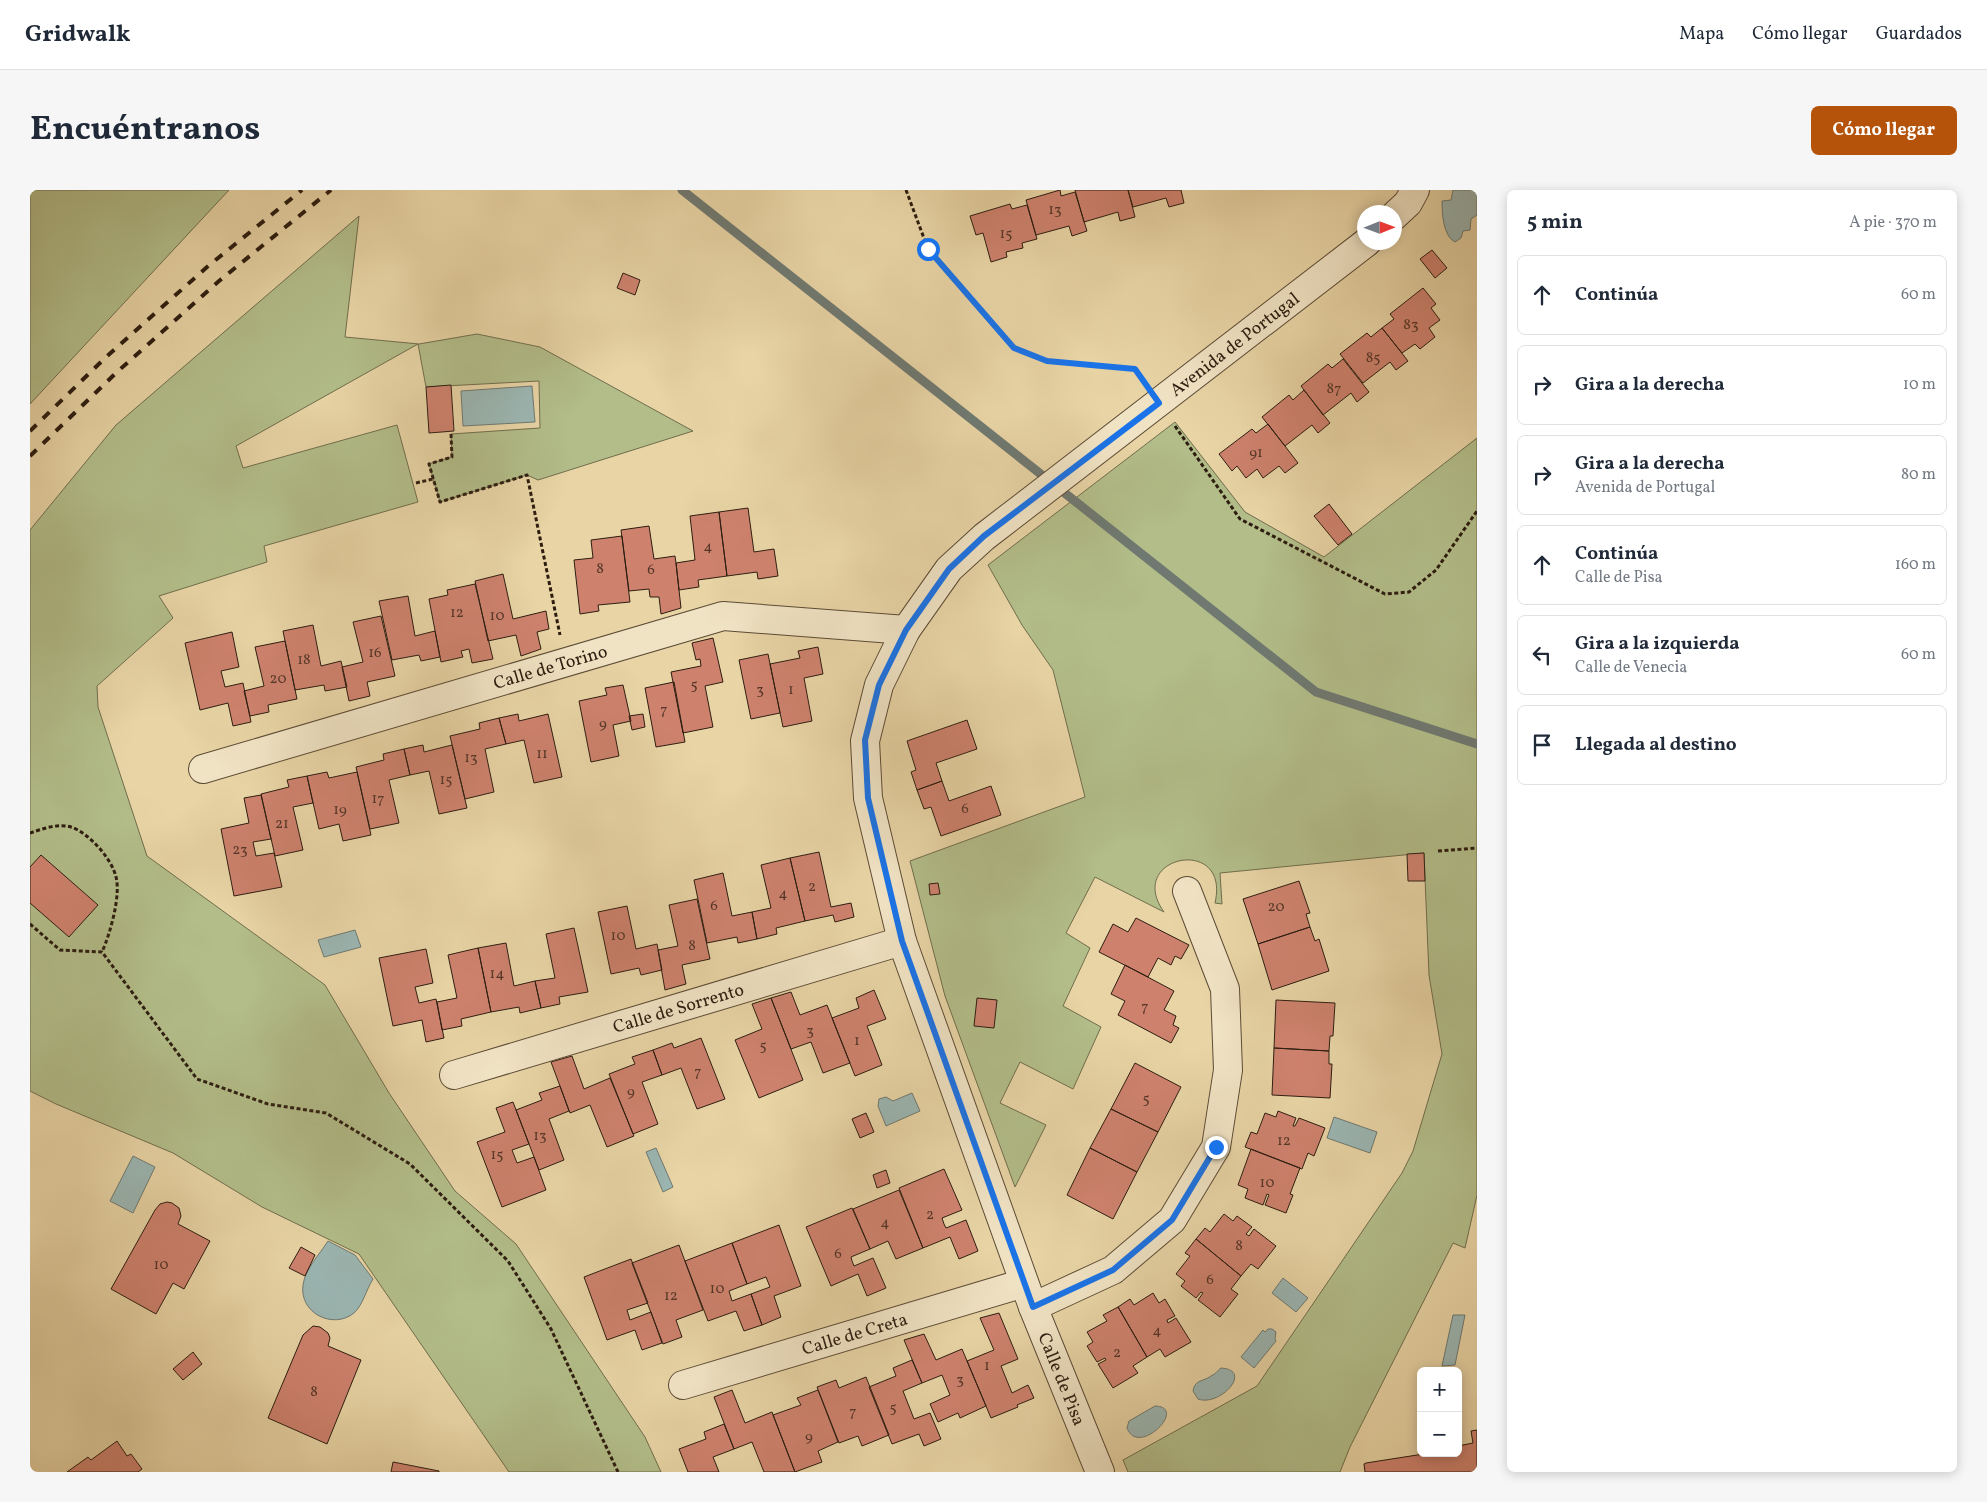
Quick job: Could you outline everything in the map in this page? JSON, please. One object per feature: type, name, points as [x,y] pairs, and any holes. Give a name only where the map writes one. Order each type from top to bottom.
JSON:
[{"type":"street","points":[[1402,209],[1408,203],[1415,190]]},
{"type":"street","name":"Avenida de Portugal","points":[[906,630],[949,569],[984,536],[1357,250]]},
{"type":"street","name":"Calle de Torino","points":[[202,769],[723,616],[906,630]]},
{"type":"street","name":"Calle de Pisa","points":[[906,630],[879,685],[865,740],[868,798],[902,941],[1029,1295],[1100,1472]]},
{"type":"street","name":"Calle de Creta","points":[[683,1385],[1029,1295],[1113,1270],[1172,1220],[1216,1147],[1228,1070],[1225,989],[1187,891]]},
{"type":"street","name":"Calle de Sorrento","points":[[454,1075],[902,941]]},
{"type":"path","points":[[906,190],[928,249],[1014,348],[1047,361],[1135,369],[1240,519],[1385,594],[1409,592],[1436,570],[1477,511]]},
{"type":"path","points":[[451,434],[452,457],[429,464],[440,502],[528,475],[565,662]]},
{"type":"path","points":[[416,483],[433,479]]},
{"type":"path","points":[[30,833],[48,827],[71,827],[92,840],[108,858],[117,878],[115,906],[109,936],[102,952]]},
{"type":"path","points":[[1438,851],[1477,848]]},
{"type":"path","points":[[30,924],[60,950],[102,952]]},
{"type":"path","points":[[102,952],[197,1079],[268,1104],[326,1113],[410,1164],[508,1261],[551,1329],[618,1472]]},
{"type":"green space","points":[[30,190],[229,190],[30,404]]},
{"type":"green space","points":[[359,216],[345,337],[419,344],[477,334],[540,347],[693,431],[538,480],[527,475],[440,502],[429,464],[452,457],[451,434],[540,428],[539,381],[426,387],[418,344],[236,446],[243,468],[397,425],[418,502],[264,546],[267,562],[159,596],[173,618],[97,686],[98,707],[147,856],[325,985],[389,1093],[455,1191],[516,1244],[645,1437],[661,1472],[509,1472],[359,1254],[262,1207],[173,1153],[56,1104],[30,1091],[30,530],[116,425]]},
{"type":"green space","points":[[1175,422],[1245,512],[1324,557],[1477,438],[1477,1195],[1465,1248],[1453,1243],[1350,1447],[1340,1472],[1128,1472],[1123,1460],[1257,1386],[1402,1173],[1413,1151],[1442,1054],[1429,975],[1424,853],[1220,873],[1222,904],[1215,903],[1216,881],[1208,867],[1195,861],[1180,861],[1167,866],[1157,877],[1155,893],[1164,912],[1095,877],[1066,933],[1090,948],[1063,1006],[1101,1027],[1073,1089],[1020,1062],[1000,1103],[1046,1125],[1015,1187],[945,996],[910,861],[1085,797],[1053,670],[1022,625],[988,565]]},
{"type":"water","points":[[1453,190],[1477,190],[1477,215],[1471,219],[1470,230],[1463,231],[1461,238],[1455,242],[1446,230],[1442,206],[1442,201],[1451,200]]},
{"type":"water","points":[[532,386],[535,422],[463,426],[461,391]]},
{"type":"water","points":[[355,930],[361,947],[324,957],[318,940]]},
{"type":"water","points":[[912,1093],[920,1111],[886,1126],[878,1106],[879,1099],[886,1097],[893,1101]]},
{"type":"water","points":[[1334,1117],[1377,1132],[1370,1153],[1327,1138]]},
{"type":"water","points":[[656,1148],[673,1187],[663,1192],[646,1152]]},
{"type":"water","points":[[133,1156],[155,1167],[133,1213],[110,1201]]},
{"type":"water","points":[[328,1241],[355,1255],[373,1279],[357,1310],[346,1318],[337,1320],[319,1316],[312,1311],[306,1304],[303,1295],[304,1279]]},
{"type":"water","points":[[1283,1278],[1308,1298],[1296,1312],[1272,1293]]},
{"type":"water","points":[[1453,1315],[1465,1315],[1455,1365],[1442,1366]]},
{"type":"water","points":[[1268,1329],[1276,1332],[1276,1341],[1254,1368],[1241,1357],[1263,1330],[1265,1332]]},
{"type":"water","points":[[1221,1368],[1230,1370],[1234,1375],[1234,1381],[1230,1387],[1216,1398],[1198,1399],[1193,1391],[1196,1384]]},
{"type":"water","points":[[1155,1406],[1164,1408],[1167,1414],[1164,1421],[1158,1429],[1150,1434],[1141,1437],[1133,1436],[1127,1428],[1129,1421]]},
{"type":"building","points":[[1060,190],[1061,196],[1075,192],[1087,231],[1072,236],[1069,226],[1036,235],[1026,200]]},
{"type":"building","points":[[1075,190],[1128,190],[1135,217],[1120,221],[1118,212],[1084,222]]},
{"type":"building","points":[[1128,190],[1181,190],[1184,203],[1169,207],[1166,198],[1133,207]]},
{"type":"building","points":[[1010,204],[1012,209],[1027,205],[1037,239],[1022,243],[1023,248],[1006,252],[1007,257],[991,262],[983,233],[976,235],[970,216]]},
{"type":"building","points":[[1432,250],[1447,268],[1435,278],[1420,259]]},
{"type":"building","points":[[623,273],[640,280],[635,295],[617,288]]},
{"type":"building","points":[[1423,288],[1436,304],[1431,308],[1440,320],[1429,328],[1435,337],[1420,349],[1415,344],[1402,353],[1382,328],[1394,319],[1390,314]]},
{"type":"building","points":[[1382,328],[1408,361],[1396,370],[1390,362],[1363,383],[1340,354],[1367,333],[1371,337]]},
{"type":"building","points":[[1343,359],[1369,392],[1357,402],[1351,393],[1323,415],[1301,386],[1328,364],[1332,368]]},
{"type":"building","points":[[451,385],[454,431],[429,433],[426,387]]},
{"type":"building","points":[[1304,390],[1330,423],[1318,433],[1312,425],[1285,446],[1262,417],[1289,395],[1293,400]]},
{"type":"building","points":[[1268,424],[1298,463],[1285,473],[1279,466],[1263,478],[1257,469],[1246,478],[1237,466],[1232,471],[1219,454],[1252,429],[1256,433]]},
{"type":"building","points":[[1329,504],[1352,534],[1338,545],[1314,516]]},
{"type":"building","points":[[748,508],[754,552],[774,549],[778,576],[758,579],[757,572],[727,576],[719,512]]},
{"type":"building","points":[[719,512],[727,576],[698,580],[699,587],[679,590],[676,563],[695,560],[690,516]]},
{"type":"building","points":[[649,526],[654,559],[675,556],[676,563],[681,608],[661,614],[659,597],[650,597],[649,589],[629,591],[621,530]]},
{"type":"building","points":[[622,536],[630,602],[598,605],[599,611],[580,614],[574,560],[593,558],[591,540]]},
{"type":"building","points":[[503,574],[513,619],[546,611],[549,629],[537,632],[541,649],[521,656],[516,635],[488,641],[475,581]]},
{"type":"building","points":[[475,584],[493,659],[472,663],[469,649],[461,651],[463,657],[441,662],[429,599],[448,595],[447,590]]},
{"type":"building","points":[[408,596],[415,636],[435,631],[440,657],[421,661],[419,655],[392,660],[379,601]]},
{"type":"building","points":[[381,616],[395,676],[367,682],[370,696],[349,701],[342,667],[363,662],[353,622]]},
{"type":"building","points":[[313,625],[321,666],[341,661],[347,687],[325,691],[324,685],[295,690],[283,631]]},
{"type":"building","points":[[232,632],[239,667],[221,671],[225,687],[243,683],[251,722],[233,726],[228,703],[200,710],[185,643]]},
{"type":"building","points":[[713,638],[723,682],[705,686],[713,727],[683,733],[671,672],[701,666],[700,659],[696,660],[692,643]]},
{"type":"building","points":[[285,641],[297,699],[268,705],[269,712],[250,716],[244,691],[264,686],[255,647]]},
{"type":"building","points":[[818,647],[823,674],[804,678],[812,721],[783,727],[770,664],[800,658],[798,651]]},
{"type":"building","points":[[768,654],[780,713],[751,719],[739,660]]},
{"type":"building","points":[[674,682],[685,742],[656,747],[645,688]]},
{"type":"building","points":[[623,685],[631,721],[613,725],[619,756],[591,762],[579,701],[607,695],[605,688]]},
{"type":"building","points":[[518,714],[519,721],[548,714],[562,777],[534,783],[524,740],[506,744],[499,718]]},
{"type":"building","points":[[643,714],[645,727],[632,730],[629,716]]},
{"type":"building","points":[[499,718],[506,744],[485,749],[494,792],[465,799],[450,736],[480,729],[479,723]]},
{"type":"building","points":[[967,720],[977,749],[936,763],[942,781],[917,790],[911,772],[916,770],[907,741]]},
{"type":"building","points":[[423,745],[424,752],[452,745],[467,808],[439,814],[429,771],[410,775],[404,749]]},
{"type":"building","points":[[404,749],[410,775],[389,780],[399,823],[370,829],[356,767],[384,760],[383,754]]},
{"type":"building","points":[[327,772],[329,778],[357,772],[371,835],[343,841],[339,824],[319,829],[307,776]]},
{"type":"building","points":[[307,776],[313,803],[293,807],[303,850],[275,856],[261,794],[289,787],[287,780]]},
{"type":"building","points":[[942,781],[949,801],[991,786],[1001,815],[941,836],[931,807],[924,809],[917,790]]},
{"type":"building","points":[[261,795],[271,839],[253,842],[256,856],[274,853],[282,887],[234,896],[221,829],[249,823],[244,798]]},
{"type":"building","points":[[819,852],[831,907],[851,903],[854,917],[835,922],[833,915],[805,921],[790,858]]},
{"type":"building","points":[[1424,853],[1425,881],[1408,881],[1407,854]]},
{"type":"building","points":[[41,855],[98,905],[69,937],[30,903],[30,867]]},
{"type":"building","points":[[790,858],[805,921],[776,928],[777,934],[757,939],[752,912],[771,908],[761,865]]},
{"type":"building","points":[[723,873],[732,916],[752,912],[757,939],[738,943],[737,937],[707,943],[694,880]]},
{"type":"building","points":[[1299,881],[1310,913],[1306,914],[1310,927],[1258,944],[1243,899]]},
{"type":"building","points":[[938,883],[940,894],[930,895],[929,884]]},
{"type":"building","points":[[697,899],[710,959],[682,965],[686,984],[665,990],[658,950],[678,946],[669,905]]},
{"type":"building","points":[[627,906],[636,949],[657,944],[662,970],[641,975],[639,968],[611,974],[598,912]]},
{"type":"building","points":[[1136,918],[1189,945],[1181,959],[1175,956],[1171,965],[1158,958],[1148,977],[1099,952],[1113,924],[1128,932]]},
{"type":"building","points":[[1310,927],[1315,941],[1319,939],[1329,971],[1272,990],[1258,944]]},
{"type":"building","points":[[574,928],[588,992],[559,997],[560,1004],[541,1008],[535,981],[555,978],[546,934]]},
{"type":"building","points":[[506,943],[514,986],[535,981],[541,1008],[520,1013],[519,1007],[491,1012],[478,948]]},
{"type":"building","points":[[478,948],[491,1012],[461,1019],[462,1026],[442,1030],[437,1002],[457,998],[448,955]]},
{"type":"building","points":[[426,949],[433,983],[415,987],[419,1003],[436,999],[444,1038],[426,1042],[422,1020],[393,1026],[379,958]]},
{"type":"building","points":[[1125,965],[1174,991],[1164,1010],[1176,1016],[1173,1025],[1179,1028],[1171,1043],[1118,1015],[1125,1001],[1111,994]]},
{"type":"building","points":[[874,990],[886,1019],[867,1026],[882,1065],[855,1076],[832,1018],[859,1008],[856,998]]},
{"type":"building","points":[[791,992],[800,1015],[827,1005],[850,1063],[823,1073],[811,1042],[791,1049],[771,998]]},
{"type":"building","points":[[771,998],[803,1080],[759,1098],[735,1040],[762,1029],[752,1004]]},
{"type":"building","points":[[977,998],[997,1000],[994,1028],[974,1026]]},
{"type":"building","points":[[1276,1000],[1335,1003],[1333,1036],[1330,1036],[1329,1051],[1274,1048]]},
{"type":"building","points":[[701,1038],[725,1099],[697,1109],[681,1068],[662,1075],[653,1050],[672,1043],[674,1048]]},
{"type":"building","points":[[1274,1048],[1329,1051],[1329,1064],[1332,1064],[1330,1098],[1272,1095]]},
{"type":"building","points":[[653,1050],[662,1075],[642,1082],[658,1124],[633,1134],[609,1074],[635,1064],[632,1057]]},
{"type":"building","points":[[572,1056],[584,1089],[610,1078],[634,1136],[607,1147],[590,1105],[570,1113],[551,1062]]},
{"type":"building","points":[[1135,1063],[1181,1087],[1158,1132],[1111,1109]]},
{"type":"building","points":[[560,1086],[569,1111],[549,1119],[564,1160],[539,1170],[516,1110],[542,1100],[539,1093]]},
{"type":"building","points":[[513,1102],[529,1144],[512,1150],[517,1163],[534,1157],[546,1190],[502,1207],[477,1142],[505,1132],[496,1108]]},
{"type":"building","points":[[1111,1109],[1158,1132],[1137,1172],[1090,1148]]},
{"type":"building","points":[[1278,1111],[1296,1118],[1293,1126],[1295,1126],[1299,1118],[1325,1128],[1314,1156],[1308,1153],[1302,1169],[1245,1147],[1251,1132],[1257,1134],[1265,1113],[1276,1117]]},
{"type":"building","points":[[866,1113],[874,1132],[860,1138],[852,1119]]},
{"type":"building","points":[[1090,1148],[1137,1172],[1113,1219],[1067,1195]]},
{"type":"building","points":[[1251,1149],[1300,1168],[1290,1194],[1293,1195],[1286,1213],[1265,1205],[1269,1195],[1267,1194],[1263,1205],[1245,1198],[1248,1189],[1238,1185]]},
{"type":"building","points":[[944,1169],[962,1210],[942,1218],[944,1224],[946,1228],[966,1220],[978,1251],[959,1259],[950,1237],[923,1248],[899,1188]]},
{"type":"building","points":[[886,1170],[890,1183],[877,1188],[873,1175]]},
{"type":"building","points":[[899,1190],[923,1248],[896,1259],[888,1241],[870,1249],[853,1209]]},
{"type":"building","points":[[167,1202],[179,1208],[181,1216],[178,1224],[210,1241],[184,1289],[173,1283],[156,1314],[111,1289],[155,1210],[160,1204]]},
{"type":"building","points":[[852,1208],[870,1249],[851,1257],[854,1266],[873,1258],[886,1288],[867,1296],[858,1274],[831,1286],[806,1227]]},
{"type":"building","points":[[1224,1214],[1233,1221],[1237,1216],[1252,1227],[1246,1234],[1249,1236],[1254,1229],[1276,1246],[1258,1269],[1251,1264],[1241,1276],[1196,1239],[1205,1228],[1210,1232]]},
{"type":"building","points":[[779,1225],[801,1286],[774,1296],[781,1317],[762,1325],[751,1294],[770,1287],[766,1277],[747,1284],[732,1243]]},
{"type":"building","points":[[1196,1239],[1241,1276],[1231,1289],[1238,1294],[1220,1317],[1198,1300],[1203,1293],[1201,1292],[1196,1298],[1181,1286],[1185,1281],[1176,1274],[1190,1256],[1185,1253]]},
{"type":"building","points":[[732,1243],[747,1284],[729,1291],[732,1301],[751,1294],[762,1325],[744,1331],[736,1311],[708,1321],[685,1261]]},
{"type":"building","points":[[679,1245],[703,1310],[676,1320],[682,1337],[663,1344],[632,1263]]},
{"type":"building","points":[[301,1247],[315,1255],[305,1276],[289,1268]]},
{"type":"building","points":[[631,1259],[648,1303],[627,1310],[630,1320],[651,1312],[662,1343],[642,1350],[635,1330],[607,1340],[584,1277]]},
{"type":"building","points":[[1153,1293],[1159,1303],[1165,1299],[1175,1316],[1167,1320],[1168,1323],[1176,1318],[1191,1342],[1165,1357],[1160,1349],[1147,1357],[1118,1307],[1130,1299],[1134,1305]]},
{"type":"building","points":[[1118,1307],[1147,1357],[1133,1366],[1138,1373],[1113,1388],[1098,1364],[1106,1360],[1105,1358],[1097,1362],[1087,1346],[1093,1342],[1087,1332],[1107,1321],[1103,1315]]},
{"type":"building","points":[[999,1313],[1018,1359],[1001,1366],[1012,1393],[1028,1385],[1034,1398],[991,1418],[967,1361],[994,1350],[980,1318]]},
{"type":"building","points":[[313,1326],[320,1327],[328,1333],[330,1338],[328,1346],[361,1360],[327,1444],[268,1418],[303,1335]]},
{"type":"building","points":[[924,1334],[936,1360],[962,1349],[986,1406],[960,1418],[958,1413],[938,1422],[930,1404],[950,1395],[942,1375],[922,1383],[904,1340]]},
{"type":"building","points":[[193,1352],[202,1364],[183,1380],[173,1369]]},
{"type":"building","points":[[912,1360],[922,1383],[903,1391],[914,1419],[930,1413],[941,1439],[924,1446],[919,1434],[892,1444],[869,1387],[896,1376],[893,1368]]},
{"type":"building","points":[[866,1377],[889,1435],[862,1446],[858,1436],[839,1443],[817,1387],[836,1380],[839,1388]]},
{"type":"building","points":[[732,1390],[745,1423],[772,1412],[795,1472],[764,1472],[752,1442],[734,1449],[714,1397]]},
{"type":"building","points":[[818,1390],[838,1442],[818,1451],[822,1462],[795,1472],[773,1415],[801,1405],[797,1398]]},
{"type":"building","points":[[724,1424],[734,1449],[713,1457],[719,1472],[688,1472],[679,1449],[706,1439],[704,1432]]},
{"type":"building","points":[[1477,1430],[1477,1472],[1365,1472],[1364,1464],[1366,1463],[1417,1455],[1417,1457],[1462,1457],[1462,1445],[1473,1443],[1471,1431]]},
{"type":"building","points":[[117,1441],[127,1456],[131,1454],[142,1469],[138,1472],[67,1472],[88,1457],[91,1460]]},
{"type":"building","points":[[393,1462],[439,1471],[439,1472],[391,1472]]},
{"type":"waterway","points":[[682,190],[1316,692],[1477,744]]},
{"type":"railway","points":[[30,431],[105,358],[207,267],[302,190]]},
{"type":"railway","points":[[30,456],[117,372],[219,281],[331,190]]},
{"type":"route","points":[[928,249],[1014,348],[1047,361],[1135,369],[1159,403],[984,536],[949,569],[906,630],[879,685],[865,740],[868,798],[902,941],[1033,1307],[1113,1270],[1172,1220],[1216,1147]]}]
